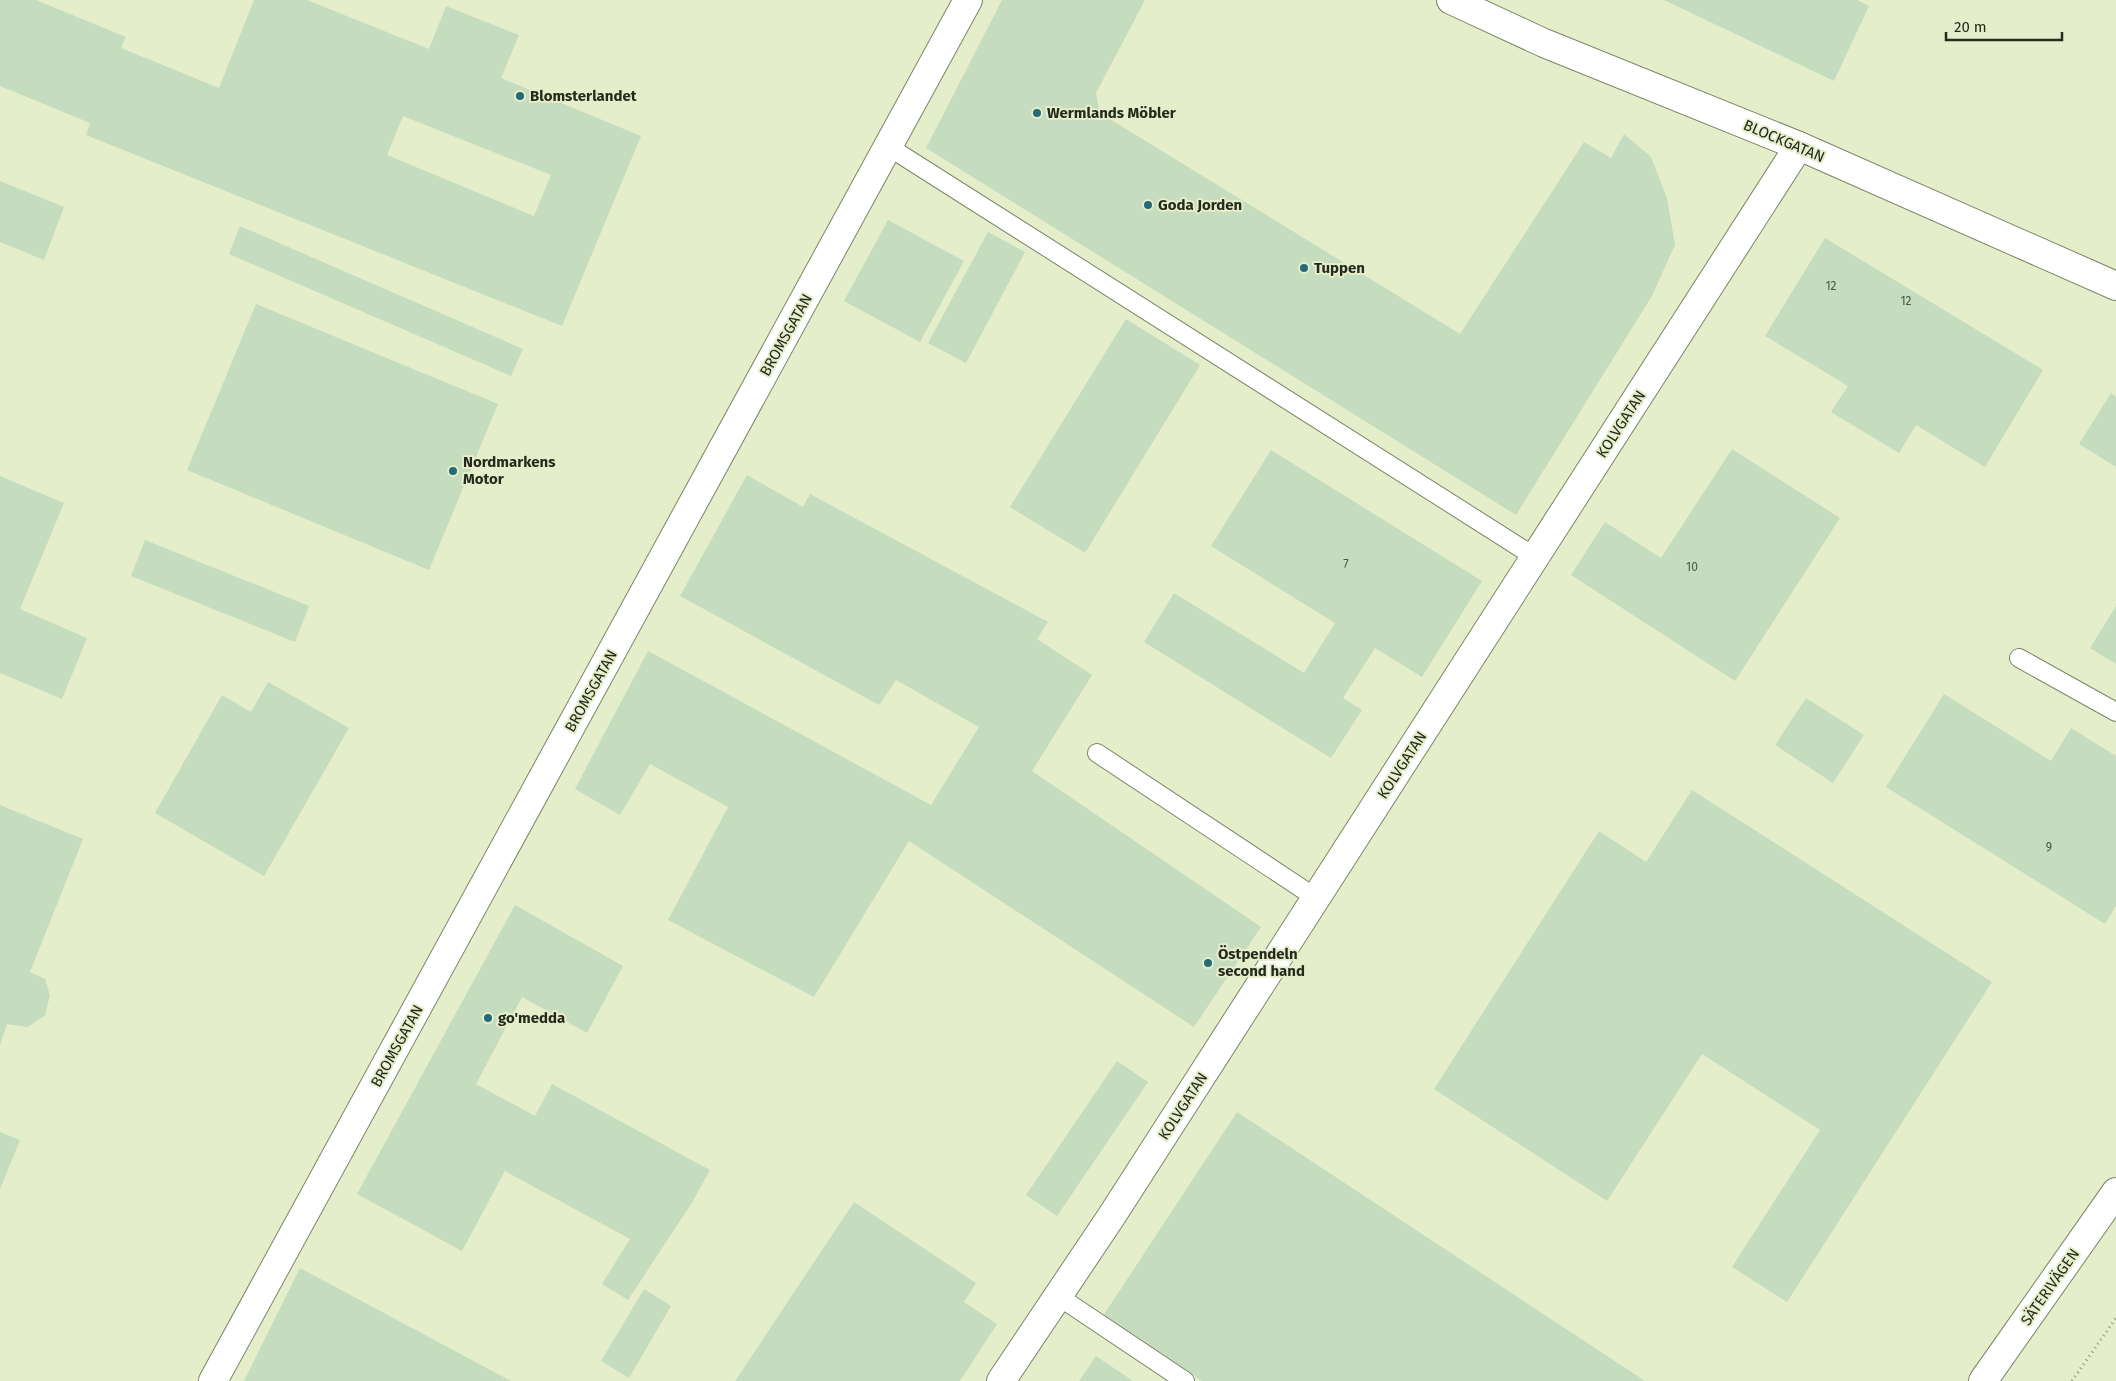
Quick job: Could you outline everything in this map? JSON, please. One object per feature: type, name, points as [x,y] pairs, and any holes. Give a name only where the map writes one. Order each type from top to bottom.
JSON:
[{"type":"street","name":"BROMSGATAN","points":[[214,1381],[968,0]]},
{"type":"street","name":"BLOCKGATAN","points":[[1451,0],[1544,43],[1799,146],[2116,286]]},
{"type":"street","name":"KOLVGATAN","points":[[1001,1381],[1316,898],[1799,146]]},
{"type":"street","name":"SÄTERIVÄGEN","points":[[1983,1381],[2116,1192]]},
{"type":"lane","points":[[889,147],[1535,557]]},
{"type":"lane","points":[[2019,658],[2116,712]]},
{"type":"lane","points":[[1097,753],[1316,898]]},
{"type":"lane","points":[[1058,1296],[1185,1381]]},
{"type":"path","points":[[2072,1381],[2116,1318]]},
{"type":"building","points":[[0,0],[36,0],[126,37],[121,48],[219,88],[254,0],[307,0],[429,49],[446,6],[519,35],[501,78],[641,136],[562,326],[86,135],[90,123],[0,86]],"holes":[[[403,116],[551,175],[534,216],[387,155]]]},
{"type":"building","points":[[1002,0],[1145,0],[1096,93],[1100,113],[1460,334],[1584,142],[1611,158],[1624,134],[1651,157],[1667,198],[1675,245],[1652,296],[1516,515],[926,148]]},
{"type":"building","points":[[1664,0],[1857,0],[1869,6],[1834,81]]},
{"type":"building","points":[[0,181],[64,207],[44,260],[0,242]]},
{"type":"building","points":[[888,220],[964,261],[920,342],[844,301]]},
{"type":"building","points":[[240,226],[523,349],[511,376],[229,254]]},
{"type":"building","points":[[988,232],[1025,252],[966,363],[928,343]]},
{"type":"building","points":[[1825,238],[2043,370],[1985,467],[1916,425],[1899,453],[1831,412],[1848,386],[1765,336]]},
{"type":"building","points":[[256,304],[498,404],[429,570],[187,470]]},
{"type":"building","points":[[1126,319],[1200,365],[1085,553],[1010,507]]},
{"type":"building","points":[[2111,393],[2116,397],[2116,467],[2079,444]]},
{"type":"building","points":[[1732,449],[1840,518],[1735,681],[1571,575],[1605,522],[1661,558]]},
{"type":"building","points":[[1271,450],[1482,581],[1422,677],[1375,648],[1343,698],[1362,710],[1331,758],[1144,642],[1174,593],[1304,673],[1335,623],[1211,546]]},
{"type":"building","points":[[747,475],[803,507],[810,494],[1048,622],[1037,639],[1092,675],[1032,771],[1261,927],[1194,1027],[909,841],[814,997],[668,920],[728,807],[650,764],[620,815],[575,789],[648,651],[931,805],[979,727],[896,680],[879,705],[680,596]]},
{"type":"building","points":[[0,476],[64,503],[20,609],[87,638],[62,699],[0,673]]},
{"type":"building","points":[[145,540],[309,606],[295,642],[131,576]]},
{"type":"building","points":[[2116,606],[2116,664],[2090,648]]},
{"type":"building","points":[[268,682],[349,728],[264,876],[155,813],[222,695],[251,712]]},
{"type":"building","points":[[1944,694],[2051,761],[2071,728],[2116,756],[2116,906],[2105,924],[1886,787]]},
{"type":"building","points":[[1806,698],[1864,735],[1833,783],[1775,745]]},
{"type":"building","points":[[1692,790],[1992,982],[1787,1302],[1732,1267],[1820,1130],[1702,1054],[1607,1201],[1434,1089],[1599,831],[1646,862]]},
{"type":"building","points":[[0,805],[83,839],[30,972],[45,979],[50,995],[45,1015],[28,1027],[7,1024],[0,1045]]},
{"type":"building","points":[[515,905],[623,966],[587,1033],[522,997],[476,1084],[535,1116],[552,1084],[710,1170],[693,1201],[628,1300],[602,1284],[630,1239],[505,1171],[462,1251],[357,1194]]},
{"type":"building","points":[[1117,1061],[1148,1082],[1057,1216],[1026,1195]]},
{"type":"building","points":[[1237,1112],[1645,1381],[1202,1381],[1103,1316]]},
{"type":"building","points":[[0,1132],[20,1140],[0,1189]]},
{"type":"building","points":[[854,1202],[976,1283],[964,1302],[997,1324],[960,1381],[735,1381]]},
{"type":"building","points":[[300,1268],[511,1381],[244,1381]]},
{"type":"building","points":[[644,1289],[671,1306],[629,1378],[601,1361]]},
{"type":"building","points":[[1096,1356],[1133,1381],[1079,1381]]},
{"type":"place","name":"Blomsterlandet","points":[[520,96]]},
{"type":"place","name":"Wermlands Möbler","points":[[1037,113]]},
{"type":"place","name":"Goda Jorden","points":[[1148,205]]},
{"type":"place","name":"Tuppen","points":[[1304,268]]},
{"type":"place","name":"Nordmarkens Motor","points":[[453,471]]},
{"type":"place","name":"Östpendeln second hand","points":[[1208,963]]},
{"type":"place","name":"go'medda","points":[[488,1018]]}]
